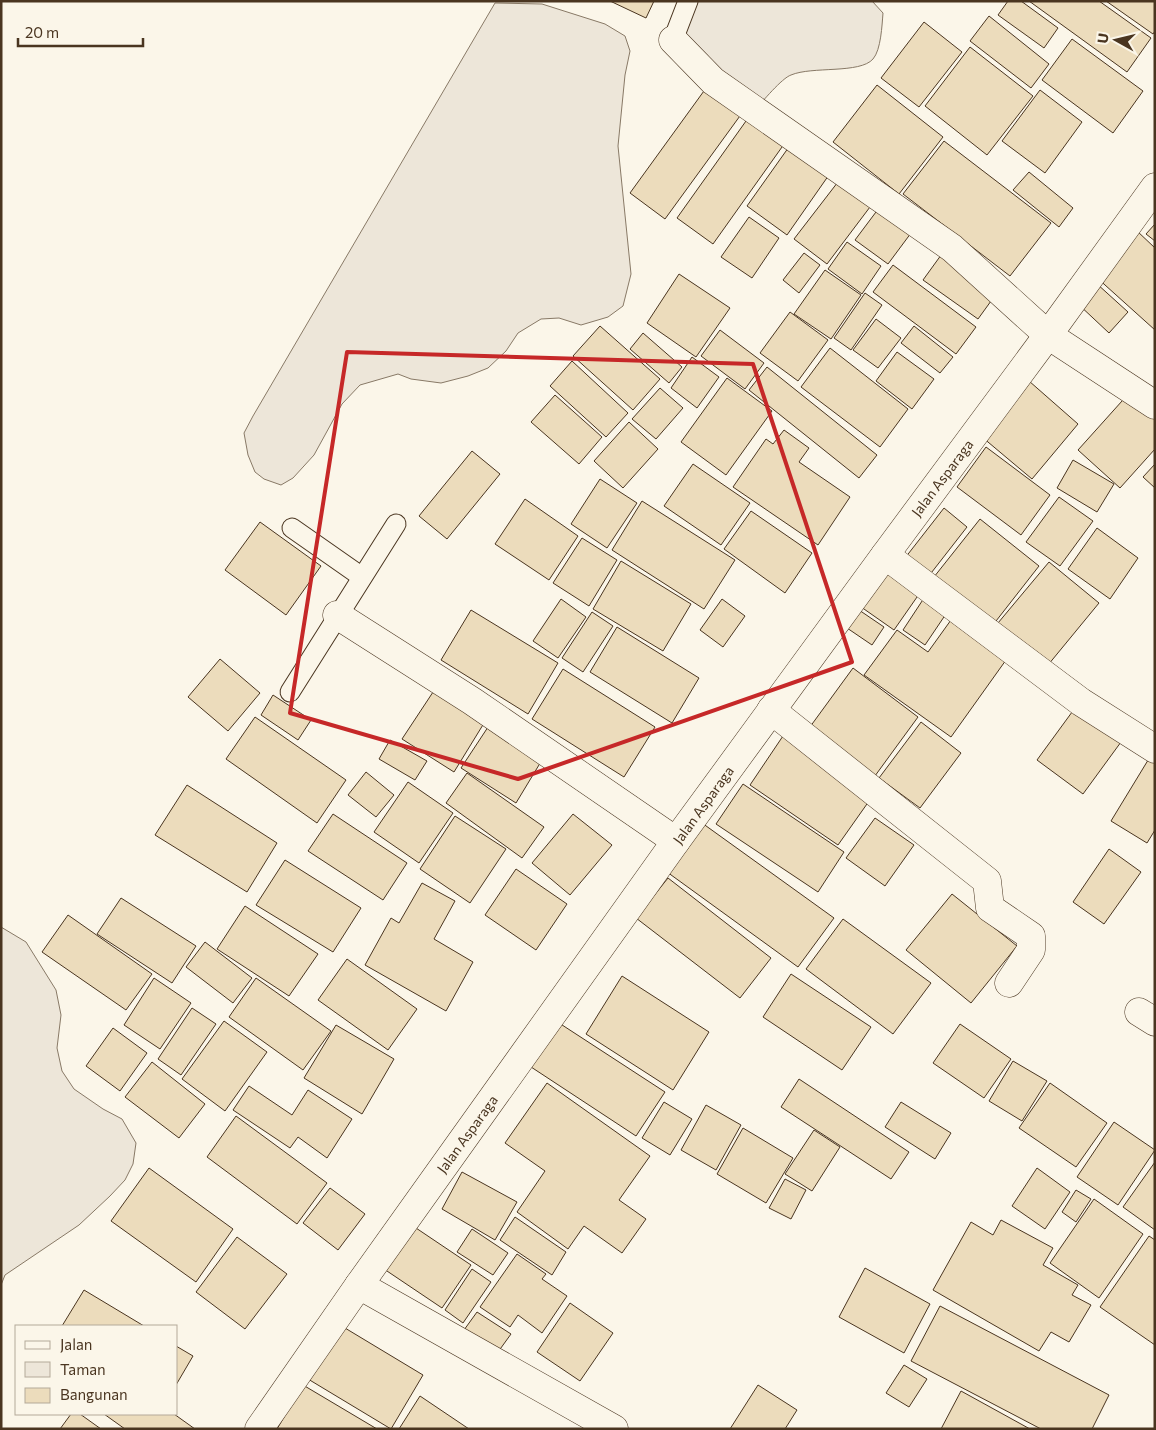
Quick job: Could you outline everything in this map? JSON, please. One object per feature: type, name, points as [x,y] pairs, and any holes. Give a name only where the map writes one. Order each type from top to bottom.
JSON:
[{"type":"street","points":[[673,40],[713,81],[952,248],[1048,335],[1155,405]]},
{"type":"street","name":"Jalan Asparaga","points":[[259,1429],[359,1285],[676,841],[1155,187]]},
{"type":"street","points":[[885,555],[1081,702],[1155,749]]},
{"type":"street","points":[[338,615],[472,701],[676,841]]},
{"type":"street","points":[[771,710],[987,881],[990,908],[1031,936],[1031,950],[1010,983]]},
{"type":"street","points":[[359,1285],[614,1429]]},
{"type":"lane","points":[[673,40],[688,1]]},
{"type":"lane","points":[[290,692],[396,524]]},
{"type":"lane","points":[[292,528],[362,577]]},
{"type":"highlighted area","points":[[347,352],[753,364],[852,662],[518,779],[290,713]]},
{"type":"green space","points":[[690,1],[872,1],[883,13],[882,30],[876,55],[867,64],[858,67],[800,72],[791,75],[772,91],[755,110],[681,29]]},
{"type":"green space","points":[[495,3],[542,4],[605,24],[625,36],[630,51],[625,75],[618,146],[631,274],[623,306],[608,317],[581,325],[559,318],[541,319],[518,333],[506,351],[488,368],[468,376],[441,383],[411,379],[398,374],[360,385],[342,404],[314,455],[293,478],[281,485],[264,479],[255,472],[248,455],[244,433]]},
{"type":"green space","points":[[1,927],[26,942],[56,990],[61,1015],[57,1048],[62,1071],[74,1089],[103,1109],[122,1119],[136,1143],[133,1164],[125,1180],[110,1196],[79,1225],[5,1275],[1,1285]]},
{"type":"building","points":[[610,1],[654,1],[646,18]]},
{"type":"building","points":[[1008,1],[1021,1],[1058,28],[1044,48],[998,15]]},
{"type":"building","points":[[1029,1],[1099,1],[1151,38],[1127,72]]},
{"type":"building","points":[[1106,1],[1155,1],[1155,31],[1153,34]]},
{"type":"building","points":[[989,16],[1049,64],[1031,88],[970,41]]},
{"type":"building","points":[[924,22],[962,52],[919,107],[881,78]]},
{"type":"building","points":[[1072,39],[1143,91],[1113,133],[1042,80]]},
{"type":"building","points":[[970,47],[1033,96],[987,155],[925,106]]},
{"type":"building","points":[[709,84],[745,109],[665,219],[630,193]]},
{"type":"building","points":[[877,85],[943,137],[899,194],[833,142]]},
{"type":"building","points":[[1040,90],[1082,122],[1045,173],[1002,141]]},
{"type":"building","points":[[751,114],[787,140],[713,244],[677,218]]},
{"type":"building","points":[[944,141],[1051,223],[1010,276],[903,194]]},
{"type":"building","points":[[791,144],[831,172],[787,235],[747,206]]},
{"type":"building","points":[[1029,172],[1073,208],[1059,227],[1013,190]]},
{"type":"building","points":[[841,178],[873,203],[827,264],[794,239]]},
{"type":"building","points":[[882,204],[914,229],[888,264],[855,240]]},
{"type":"building","points":[[749,217],[779,238],[752,278],[721,257]]},
{"type":"building","points":[[1155,224],[1155,241],[1146,234]]},
{"type":"building","points":[[1136,230],[1155,248],[1155,330],[1095,276]]},
{"type":"building","points":[[847,242],[881,266],[862,294],[828,269]]},
{"type":"building","points":[[944,251],[999,290],[978,319],[923,280]]},
{"type":"building","points":[[804,253],[820,265],[799,293],[783,280]]},
{"type":"building","points":[[893,265],[976,327],[956,354],[873,292]]},
{"type":"building","points":[[825,270],[861,295],[831,339],[794,314]]},
{"type":"building","points":[[679,274],[730,308],[696,357],[647,323]]},
{"type":"building","points":[[1096,283],[1128,312],[1109,333],[1077,303]]},
{"type":"building","points":[[865,293],[882,305],[851,350],[834,338]]},
{"type":"building","points":[[790,312],[828,340],[798,381],[760,353]]},
{"type":"building","points":[[876,319],[901,338],[878,368],[853,350]]},
{"type":"building","points":[[600,326],[660,379],[633,410],[573,356]]},
{"type":"building","points":[[914,326],[953,357],[940,373],[901,343]]},
{"type":"building","points":[[720,330],[764,363],[745,389],[701,356]]},
{"type":"building","points":[[643,333],[682,367],[669,383],[630,349]]},
{"type":"building","points":[[830,348],[908,409],[880,447],[801,387]]},
{"type":"building","points":[[897,352],[934,379],[912,409],[876,381]]},
{"type":"building","points":[[692,357],[719,377],[697,408],[671,388]]},
{"type":"building","points":[[572,361],[628,413],[606,437],[550,386]]},
{"type":"building","points":[[767,367],[877,455],[859,478],[749,390]]},
{"type":"building","points":[[727,378],[772,411],[726,475],[681,442]]},
{"type":"building","points":[[1029,381],[1078,424],[1032,479],[982,437]]},
{"type":"building","points":[[660,388],[683,408],[656,439],[632,419]]},
{"type":"building","points":[[1131,391],[1155,412],[1155,449],[1120,488],[1078,450]]},
{"type":"building","points":[[555,395],[602,437],[579,464],[531,422]]},
{"type":"building","points":[[629,422],[658,449],[623,488],[594,461]]},
{"type":"building","points":[[784,430],[809,448],[799,462],[850,497],[818,545],[733,487],[766,439],[773,444]]},
{"type":"building","points":[[986,447],[1050,495],[1021,535],[957,487]]},
{"type":"building","points":[[472,451],[500,474],[447,539],[419,516]]},
{"type":"building","points":[[1073,460],[1114,484],[1097,512],[1057,488]]},
{"type":"building","points":[[693,464],[750,503],[721,545],[664,506]]},
{"type":"building","points":[[1155,464],[1155,488],[1143,477]]},
{"type":"building","points":[[600,479],[637,503],[607,548],[571,524]]},
{"type":"building","points":[[1059,497],[1093,521],[1060,566],[1026,542]]},
{"type":"building","points":[[525,499],[578,536],[549,580],[495,544]]},
{"type":"building","points":[[642,501],[735,560],[704,609],[612,550]]},
{"type":"building","points":[[944,508],[967,527],[928,577],[905,558]]},
{"type":"building","points":[[751,511],[812,553],[785,593],[724,549]]},
{"type":"building","points":[[980,519],[1039,566],[989,630],[930,582]]},
{"type":"building","points":[[260,522],[321,566],[286,615],[225,570]]},
{"type":"building","points":[[1097,528],[1138,558],[1110,599],[1068,569]]},
{"type":"building","points":[[582,538],[617,560],[589,606],[553,583]]},
{"type":"building","points":[[884,559],[924,587],[894,630],[854,602]]},
{"type":"building","points":[[621,561],[691,604],[663,651],[593,609]]},
{"type":"building","points":[[1049,562],[1099,603],[1048,665],[998,623]]},
{"type":"building","points":[[928,592],[950,608],[925,645],[903,630]]},
{"type":"building","points":[[561,599],[586,617],[558,658],[533,641]]},
{"type":"building","points":[[722,599],[745,616],[723,647],[700,630]]},
{"type":"building","points":[[471,610],[558,663],[528,714],[441,660]]},
{"type":"building","points":[[859,610],[884,627],[872,645],[847,628]]},
{"type":"building","points":[[592,612],[613,626],[583,672],[562,658]]},
{"type":"building","points":[[956,613],[1011,653],[951,737],[864,675],[897,630],[928,652]]},
{"type":"building","points":[[617,627],[699,678],[672,723],[590,672]]},
{"type":"building","points":[[220,659],[260,693],[228,731],[188,697]]},
{"type":"building","points":[[853,668],[918,717],[872,780],[807,731]]},
{"type":"building","points":[[563,669],[655,727],[624,777],[532,719]]},
{"type":"building","points":[[439,683],[489,715],[454,772],[402,739]]},
{"type":"building","points":[[273,695],[311,720],[298,740],[261,715]]},
{"type":"building","points":[[1075,708],[1121,742],[1083,794],[1037,760]]},
{"type":"building","points":[[255,717],[346,780],[317,823],[226,759]]},
{"type":"building","points":[[492,721],[545,755],[516,803],[461,768]]},
{"type":"building","points":[[921,722],[961,753],[920,808],[879,778]]},
{"type":"building","points":[[785,733],[874,794],[838,845],[750,785]]},
{"type":"building","points":[[390,740],[427,761],[415,780],[379,759]]},
{"type":"building","points":[[1153,752],[1155,753],[1155,830],[1147,843],[1111,821]]},
{"type":"building","points":[[366,772],[394,795],[376,817],[348,795]]},
{"type":"building","points":[[467,773],[544,827],[522,858],[446,803]]},
{"type":"building","points":[[408,782],[453,813],[419,863],[374,832]]},
{"type":"building","points":[[743,784],[844,852],[818,892],[716,824]]},
{"type":"building","points":[[187,785],[277,843],[247,892],[155,835]]},
{"type":"building","points":[[333,814],[407,863],[383,900],[308,851]]},
{"type":"building","points":[[573,814],[612,845],[570,895],[532,863]]},
{"type":"building","points":[[455,816],[506,849],[470,903],[420,869]]},
{"type":"building","points":[[875,818],[914,845],[885,886],[846,858]]},
{"type":"building","points":[[702,823],[834,918],[798,967],[667,872]]},
{"type":"building","points":[[1109,849],[1141,872],[1104,924],[1073,902]]},
{"type":"building","points":[[285,860],[361,908],[333,952],[256,905]]},
{"type":"building","points":[[516,869],[567,904],[536,950],[485,915]]},
{"type":"building","points":[[668,878],[771,958],[740,998],[636,918]]},
{"type":"building","points":[[422,883],[455,901],[434,939],[473,962],[446,1011],[365,965],[391,918],[399,923]]},
{"type":"building","points":[[952,894],[1017,946],[971,1003],[906,950]]},
{"type":"building","points":[[121,898],[196,946],[172,983],[97,934]]},
{"type":"building","points":[[245,906],[318,954],[289,996],[217,949]]},
{"type":"building","points":[[68,915],[152,974],[126,1010],[42,952]]},
{"type":"building","points":[[843,919],[931,983],[893,1034],[806,969]]},
{"type":"building","points":[[205,942],[252,978],[233,1003],[186,967]]},
{"type":"building","points":[[347,959],[417,1009],[388,1050],[318,1000]]},
{"type":"building","points":[[791,974],[871,1027],[842,1070],[763,1017]]},
{"type":"building","points":[[622,976],[709,1032],[673,1090],[586,1034]]},
{"type":"building","points":[[154,978],[191,1003],[160,1049],[124,1025]]},
{"type":"building","points":[[256,978],[331,1031],[303,1070],[229,1017]]},
{"type":"building","points":[[192,1008],[216,1024],[181,1075],[158,1059]]},
{"type":"building","points":[[224,1021],[267,1052],[225,1111],[182,1079]]},
{"type":"building","points":[[556,1021],[665,1092],[636,1136],[528,1065]]},
{"type":"building","points":[[960,1024],[1011,1059],[984,1098],[933,1063]]},
{"type":"building","points":[[336,1025],[394,1059],[362,1114],[304,1078]]},
{"type":"building","points":[[113,1028],[147,1053],[120,1091],[86,1066]]},
{"type":"building","points":[[1013,1061],[1047,1081],[1022,1121],[989,1101]]},
{"type":"building","points":[[152,1062],[205,1104],[179,1138],[125,1097]]},
{"type":"building","points":[[799,1079],[909,1152],[891,1179],[781,1107]]},
{"type":"building","points":[[547,1083],[650,1156],[619,1200],[646,1219],[622,1253],[584,1226],[568,1249],[517,1212],[545,1171],[505,1143]]},
{"type":"building","points":[[1050,1083],[1107,1123],[1076,1167],[1019,1128]]},
{"type":"building","points":[[249,1086],[292,1115],[308,1090],[352,1119],[327,1158],[298,1137],[290,1148],[233,1110]]},
{"type":"building","points":[[664,1102],[692,1119],[670,1155],[642,1138]]},
{"type":"building","points":[[901,1102],[951,1133],[935,1159],[885,1127]]},
{"type":"building","points":[[706,1105],[741,1125],[716,1170],[681,1150]]},
{"type":"building","points":[[236,1116],[327,1183],[297,1224],[207,1157]]},
{"type":"building","points":[[1114,1122],[1155,1150],[1118,1205],[1077,1177]]},
{"type":"building","points":[[743,1128],[793,1158],[766,1203],[717,1174]]},
{"type":"building","points":[[814,1130],[840,1147],[812,1191],[785,1174]]},
{"type":"building","points":[[1155,1162],[1155,1230],[1123,1207]]},
{"type":"building","points":[[149,1168],[233,1229],[196,1282],[111,1221]]},
{"type":"building","points":[[1037,1168],[1070,1192],[1045,1229],[1012,1206]]},
{"type":"building","points":[[462,1172],[517,1202],[495,1240],[442,1209]]},
{"type":"building","points":[[785,1179],[806,1190],[791,1219],[769,1208]]},
{"type":"building","points":[[330,1188],[365,1214],[338,1250],[303,1223]]},
{"type":"building","points":[[1076,1190],[1091,1199],[1076,1222],[1062,1212]]},
{"type":"building","points":[[1094,1199],[1143,1234],[1099,1298],[1050,1263]]},
{"type":"building","points":[[515,1217],[566,1252],[552,1275],[500,1240]]},
{"type":"building","points":[[1001,1220],[1053,1248],[1043,1265],[1078,1285],[1072,1295],[1091,1305],[1069,1342],[1051,1332],[1039,1351],[933,1290],[971,1222],[993,1235]]},
{"type":"building","points":[[413,1226],[471,1265],[442,1308],[384,1269]]},
{"type":"building","points":[[472,1229],[508,1253],[493,1275],[457,1252]]},
{"type":"building","points":[[1149,1236],[1155,1240],[1155,1345],[1100,1307]]},
{"type":"building","points":[[237,1237],[287,1274],[245,1329],[196,1292]]},
{"type":"building","points":[[517,1254],[546,1274],[542,1279],[567,1296],[542,1333],[518,1315],[510,1327],[480,1307]]},
{"type":"building","points":[[865,1268],[930,1304],[904,1353],[839,1317]]},
{"type":"building","points":[[472,1269],[491,1282],[463,1323],[445,1310]]},
{"type":"building","points":[[84,1290],[142,1325],[63,1325]]},
{"type":"building","points":[[570,1303],[613,1333],[580,1381],[537,1352]]},
{"type":"building","points":[[940,1306],[1109,1395],[1092,1429],[1041,1429],[911,1361]]},
{"type":"building","points":[[477,1312],[511,1334],[498,1352],[464,1330]]},
{"type":"building","points":[[335,1322],[423,1375],[391,1429],[303,1376]]},
{"type":"building","points":[[178,1347],[193,1356],[178,1382]]},
{"type":"building","points":[[904,1365],[927,1379],[909,1407],[886,1393]]},
{"type":"building","points":[[303,1385],[377,1429],[277,1429]]},
{"type":"building","points":[[758,1385],[797,1410],[785,1429],[730,1429]]},
{"type":"building","points":[[961,1391],[1030,1429],[941,1429]]},
{"type":"building","points":[[420,1396],[469,1429],[399,1429]]},
{"type":"building","points":[[70,1415],[81,1415],[101,1429],[60,1429]]},
{"type":"building","points":[[105,1415],[175,1415],[195,1429],[125,1429]]}]
